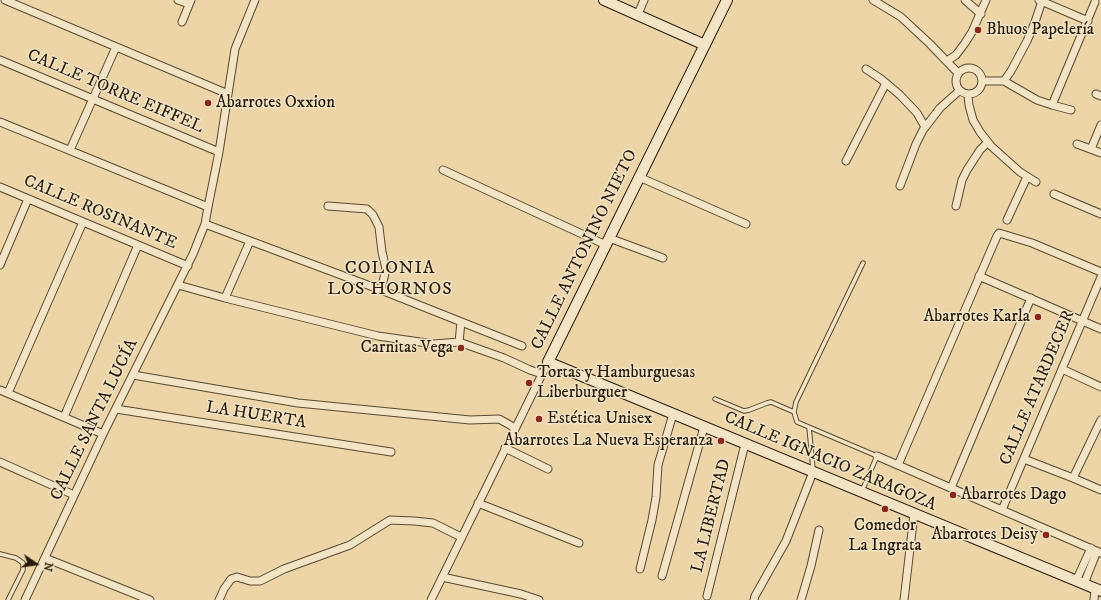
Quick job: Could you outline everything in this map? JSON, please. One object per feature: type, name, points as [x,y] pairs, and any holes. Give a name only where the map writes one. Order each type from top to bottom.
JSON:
[{"type":"main road","points":[[604,0],[705,45]]},
{"type":"main road","name":"CALLE ANTONINO NIETO","points":[[548,362],[727,0]]},
{"type":"main road","name":"CALLE IGNACIO ZARAGOZA","points":[[548,362],[1098,590]]},
{"type":"street","points":[[5,0],[228,94]]},
{"type":"street","points":[[178,0],[190,2],[182,22]]},
{"type":"street","name":"CALLE SANTA LUCÍA","points":[[26,600],[103,434],[188,266],[205,224],[219,152],[235,49],[255,0]]},
{"type":"street","points":[[638,14],[644,0]]},
{"type":"street","points":[[873,0],[902,17],[958,73]]},
{"type":"street","points":[[965,0],[981,14]]},
{"type":"street","points":[[947,61],[956,54],[965,43],[981,14],[986,0]]},
{"type":"street","points":[[1004,82],[1027,41],[1035,22],[1040,1],[1088,20]]},
{"type":"street","points":[[1052,105],[1095,2]]},
{"type":"street","points":[[70,150],[116,47]]},
{"type":"street","name":"CALLE TORRE EIFFEL","points":[[0,60],[219,152]]},
{"type":"street","points":[[966,68],[976,69],[982,76],[983,81],[980,90],[972,95],[968,95],[959,91],[956,78],[958,73],[966,68]]},
{"type":"street","points":[[866,69],[900,94],[913,109],[925,127]]},
{"type":"street","points":[[983,81],[1004,82],[1025,94],[1052,105],[1071,110]]},
{"type":"street","points":[[846,161],[886,83]]},
{"type":"street","points":[[900,186],[916,144],[925,127],[940,108],[959,91]]},
{"type":"street","points":[[968,95],[969,105],[974,120],[988,142],[1004,159],[1020,172],[1036,182]]},
{"type":"street","points":[[0,122],[208,207]]},
{"type":"street","points":[[1091,149],[1101,125]]},
{"type":"street","points":[[956,206],[962,180],[967,170],[980,150],[988,142]]},
{"type":"street","points":[[1077,144],[1101,152]]},
{"type":"street","points":[[443,170],[607,241],[663,258]]},
{"type":"street","points":[[639,177],[746,224]]},
{"type":"street","points":[[1007,220],[1027,177]]},
{"type":"street","name":"CALLE ROSINANTE","points":[[0,188],[188,266]]},
{"type":"street","points":[[1054,194],[1101,214]]},
{"type":"street","points":[[0,265],[28,199]]},
{"type":"street","points":[[328,206],[367,209],[373,215],[379,227],[386,269],[381,290]]},
{"type":"street","points":[[8,393],[83,222]]},
{"type":"street","points":[[205,224],[381,290],[522,346]]},
{"type":"street","points":[[898,465],[999,233],[1032,243],[1101,272]]},
{"type":"street","points":[[225,298],[250,241]]},
{"type":"street","points":[[64,417],[138,245]]},
{"type":"street","points":[[979,276],[1101,329]]},
{"type":"street","name":"CALLE ATARDECER","points":[[1002,510],[1101,277]]},
{"type":"street","points":[[178,285],[378,336],[434,344],[459,342],[504,358],[542,374]]},
{"type":"street","points":[[951,488],[1031,298]]},
{"type":"street","points":[[459,342],[461,322]]},
{"type":"street","name":"CALLE ANTONINO NIETO","points":[[431,600],[548,362]]},
{"type":"street","points":[[1062,370],[1101,387]]},
{"type":"street","points":[[133,375],[298,403],[470,420],[499,419],[515,429]]},
{"type":"street","points":[[0,390],[103,434]]},
{"type":"street","name":"LA HUERTA","points":[[116,409],[391,452]]},
{"type":"street","points":[[640,569],[656,497],[658,465],[673,414]]},
{"type":"street","points":[[1073,478],[1101,420]]},
{"type":"street","points":[[662,576],[704,427]]},
{"type":"street","name":"LA LIBERTAD","points":[[707,596],[745,444]]},
{"type":"street","points":[[505,448],[548,470]]},
{"type":"street","points":[[875,455],[1096,550],[1080,583]]},
{"type":"street","points":[[1024,459],[1101,490]]},
{"type":"street","points":[[0,462],[74,495]]},
{"type":"street","points":[[754,600],[786,541],[813,472]]},
{"type":"street","points":[[479,501],[527,518]]},
{"type":"street","points":[[479,501],[579,543]]},
{"type":"street","points":[[904,600],[914,514]]},
{"type":"street","points":[[219,600],[224,588],[231,579],[237,577],[250,581],[260,581],[284,569],[350,545],[390,520],[433,523],[461,537]]},
{"type":"street","points":[[801,600],[811,566],[819,530]]},
{"type":"street","points":[[45,558],[150,600]]},
{"type":"street","points":[[442,577],[521,594],[539,600]]},
{"type":"street","points":[[1094,600],[1098,590]]},
{"type":"lane","points":[[861,492],[875,455],[797,422],[794,412],[796,402],[863,263]]},
{"type":"lane","points":[[715,399],[744,411],[772,402],[794,412]]},
{"type":"lane","points":[[808,426],[813,472]]},
{"type":"lane","points":[[0,554],[16,558],[23,563],[23,570],[8,600]]},
{"type":"place","name":"Bhuos Papelería","points":[[978,30]]},
{"type":"place","name":"Abarrotes Oxxion","points":[[208,103]]},
{"type":"place","name":"Abarrotes Karla","points":[[1038,317]]},
{"type":"place","name":"Carnitas Vega","points":[[461,348]]},
{"type":"place","name":"Tortas y Hamburguesas Liberburguer","points":[[529,383]]},
{"type":"place","name":"Estética Unisex","points":[[539,419]]},
{"type":"place","name":"Abarrotes La Nueva Esperanza","points":[[721,441]]},
{"type":"place","name":"Abarrotes Dago","points":[[953,495]]},
{"type":"place","name":"Comedor La Ingrata","points":[[885,509]]},
{"type":"place","name":"Abarrotes Deisy","points":[[1046,535]]},
{"type":"district","name":"COLONIA LOS HORNOS","points":[[390,279]]}]
